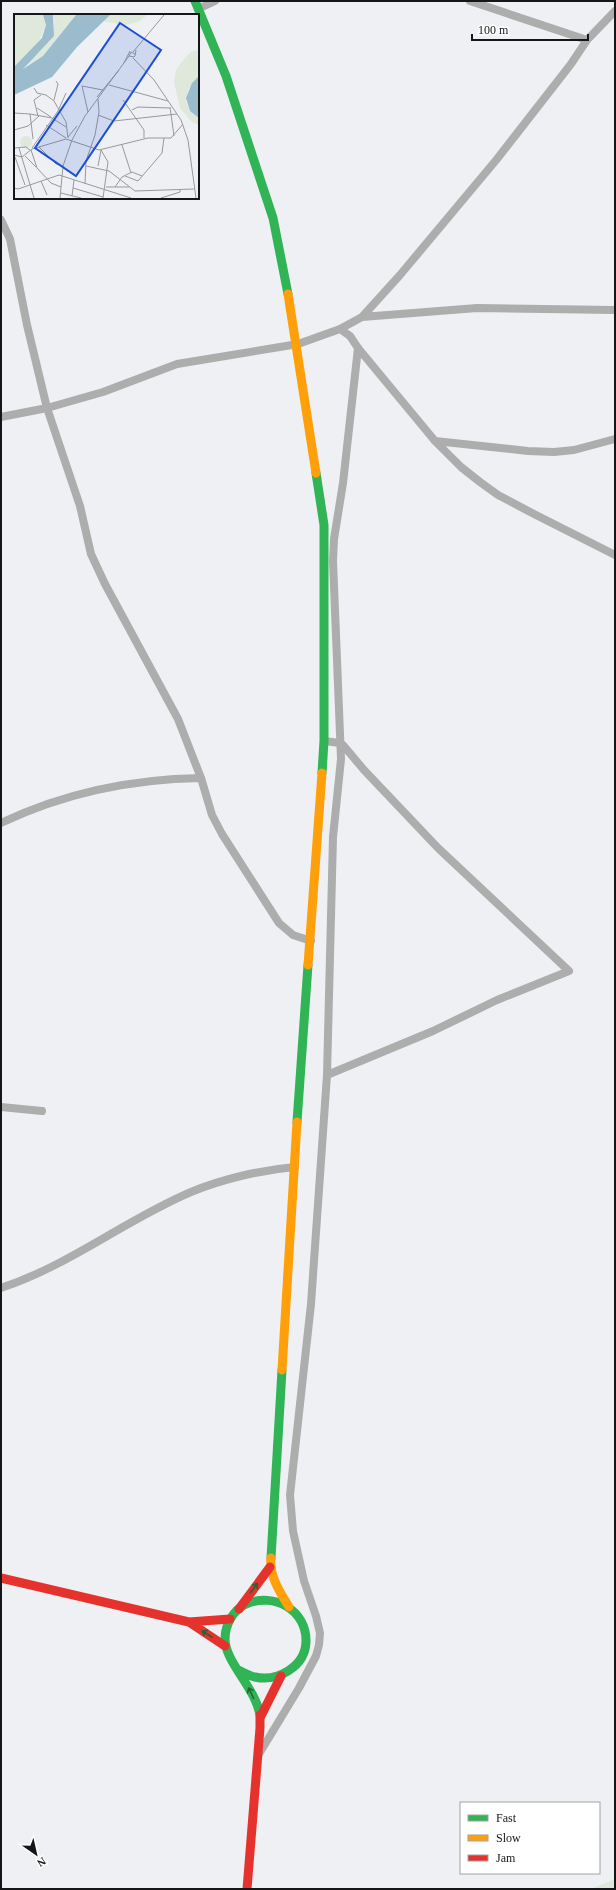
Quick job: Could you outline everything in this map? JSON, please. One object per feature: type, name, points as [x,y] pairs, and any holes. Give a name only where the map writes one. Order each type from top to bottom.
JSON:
[{"type":"street","points":[[215,1],[197,5],[229,83],[272,218],[298,344],[324,525],[324,742],[294,1167],[270,1567],[277,1586],[289,1607]]},
{"type":"street","points":[[470,1],[586,40]]},
{"type":"street","points":[[1,417],[47,408],[103,392],[177,364],[298,344],[340,329],[362,317],[400,275],[497,159],[571,64],[586,40],[615,11]]},
{"type":"street","points":[[1,220],[10,239],[27,325],[47,408],[80,506],[91,554],[105,584],[178,719],[201,778],[212,815],[222,834],[265,904],[279,923],[293,935],[311,941]]},
{"type":"street","points":[[362,317],[477,308],[615,310]]},
{"type":"street","points":[[340,329],[350,336],[358,348],[435,441],[461,467],[498,494],[571,534],[615,555]]},
{"type":"street","points":[[257,1758],[299,1688],[316,1656],[320,1633],[304,1581],[293,1531],[290,1495],[311,1304],[327,1074],[333,837],[340,759],[334,546],[358,348]]},
{"type":"street","points":[[435,441],[528,451],[554,452],[574,450],[615,439]]},
{"type":"street","points":[[324,742],[340,743],[438,848],[569,971],[497,1000],[433,1031],[327,1074]]},
{"type":"street","points":[[1,823],[32,808],[77,794],[163,778],[201,778]]},
{"type":"street","points":[[1,1107],[42,1111]]},
{"type":"street","points":[[1,1288],[16,1283],[68,1259],[150,1212],[192,1192],[268,1170],[294,1167]]},
{"type":"street","points":[[247,1889],[260,1718],[254,1699],[238,1670],[232,1663],[225,1646],[225,1632],[230,1619],[270,1567]]},
{"type":"street","points":[[1,1578],[189,1622],[230,1619]]},
{"type":"street","points":[[238,1670],[248,1676],[259,1679],[270,1679],[281,1676],[291,1670],[299,1661],[304,1650],[305,1638],[303,1626],[298,1615],[289,1607],[277,1601],[264,1599],[250,1602],[239,1609]]},
{"type":"street","points":[[189,1622],[225,1646]]},
{"type":"street","points":[[260,1718],[281,1676]]},
{"type":"shaded area","points":[[615,1879],[615,1889],[591,1889]]},
{"type":"traffic: fast","points":[[195,1],[226,76],[273,218],[288,294]]},
{"type":"traffic: fast","points":[[316,473],[324,525],[324,741],[322,773]]},
{"type":"traffic: fast","points":[[297,1122],[308,965]]},
{"type":"traffic: fast","points":[[271,1558],[282,1370]]},
{"type":"traffic: fast","points":[[238,1670],[248,1675],[263,1678],[281,1675],[295,1665],[301,1659],[306,1642],[305,1631],[301,1621],[295,1613],[287,1606],[278,1602],[267,1600],[257,1601],[246,1604],[237,1610],[226,1628],[226,1648],[230,1657],[252,1695],[260,1715]]},
{"type":"traffic: slow","points":[[288,294],[316,473]]},
{"type":"traffic: slow","points":[[308,965],[322,773]]},
{"type":"traffic: slow","points":[[282,1370],[297,1122]]},
{"type":"traffic: slow","points":[[271,1558],[273,1577],[289,1607]]},
{"type":"traffic: jam","points":[[239,1609],[270,1567]]},
{"type":"traffic: jam","points":[[1,1578],[189,1622],[230,1619]]},
{"type":"traffic: jam","points":[[189,1622],[225,1646]]},
{"type":"traffic: jam","points":[[260,1718],[281,1676]]},
{"type":"traffic: jam","points":[[247,1889],[260,1715]]}]
